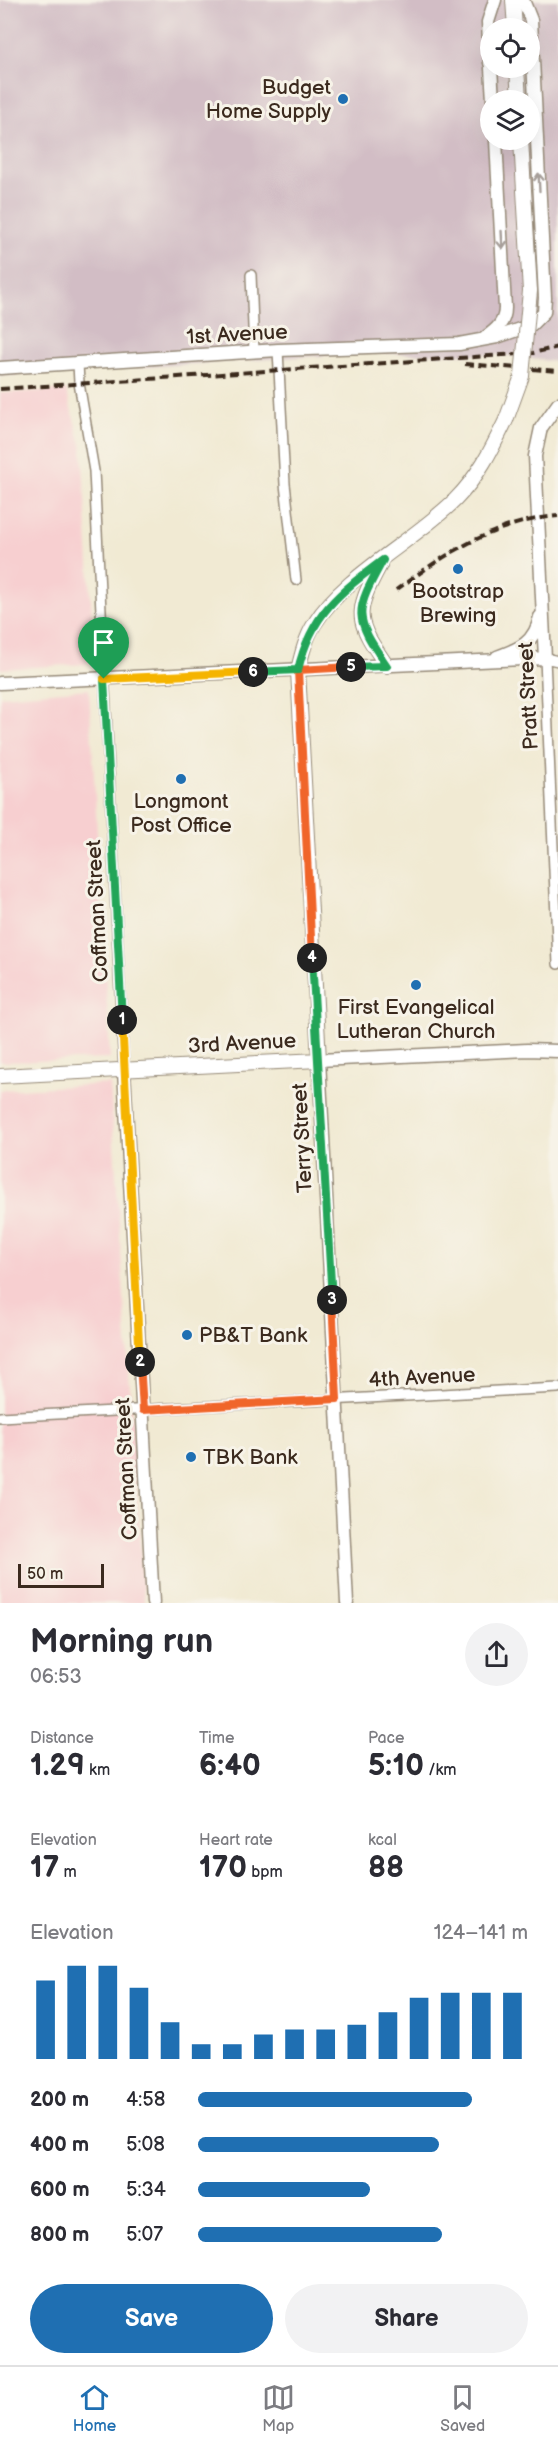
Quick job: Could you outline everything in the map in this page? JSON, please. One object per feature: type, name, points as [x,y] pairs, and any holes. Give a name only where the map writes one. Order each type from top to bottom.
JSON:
[{"type":"main road","points":[[516,18],[517,2]]},
{"type":"main road","name":"Terry Street","points":[[319,1060],[298,670],[307,638],[325,609],[341,592],[444,510],[474,478],[490,454],[516,397],[526,347],[530,291],[522,150]]},
{"type":"main road","points":[[383,560],[362,603],[361,614],[366,636],[387,666]]},
{"type":"main road","name":"3rd Avenue","points":[[0,1076],[319,1060]]},
{"type":"street","points":[[489,18],[495,0]]},
{"type":"street","name":"1st Avenue","points":[[0,368],[278,350],[477,341],[531,326],[544,312],[545,288],[531,20],[517,2]]},
{"type":"street","points":[[477,341],[499,327],[505,318],[497,150]]},
{"type":"street","points":[[251,275],[254,352]]},
{"type":"street","points":[[278,350],[285,484],[296,580]]},
{"type":"street","name":"Coffman Street","points":[[78,363],[79,383],[94,471],[153,1603]]},
{"type":"street","name":"Pratt Street","points":[[558,404],[541,428],[535,456],[558,964]]},
{"type":"street","points":[[484,661],[518,649],[531,641],[537,631],[543,598]]},
{"type":"street","points":[[0,683],[545,658],[558,661]]},
{"type":"street","name":"3rd Avenue","points":[[319,1060],[527,1050],[558,1051]]},
{"type":"street","name":"Terry Street","points":[[319,1060],[347,1603]]},
{"type":"street","name":"4th Avenue","points":[[0,1417],[558,1388]]},
{"type":"shaded area","points":[[0,0],[558,0],[558,362],[503,355],[364,353],[0,376]]},
{"type":"shaded area","points":[[66,390],[82,448],[94,647],[88,664],[0,669],[0,393]]},
{"type":"shaded area","points":[[89,689],[110,1059],[0,1062],[0,696]]},
{"type":"shaded area","points":[[110,1084],[144,1603],[0,1603],[0,1090]]},
{"type":"railway","points":[[0,389],[533,353],[558,347]]},
{"type":"railway","points":[[465,364],[558,371]]},
{"type":"railway","points":[[396,590],[433,564],[472,541],[513,525],[558,516]]},
{"type":"place","name":"Budget Home Supply","points":[[343,99]]},
{"type":"place","name":"Bootstrap Brewing","points":[[458,569]]},
{"type":"place","name":"Longmont Post Office","points":[[181,779]]},
{"type":"place","name":"First Evangelical Lutheran Church","points":[[416,985]]},
{"type":"place","name":"PB&T Bank","points":[[187,1335]]},
{"type":"place","name":"TBK Bank","points":[[191,1457]]},
{"type":"route","points":[[104,679],[143,1410],[337,1399],[319,1060],[312,977],[298,670],[387,666],[366,636],[361,614],[362,603],[383,560],[341,592],[325,609],[307,638],[298,670],[104,679]]}]
